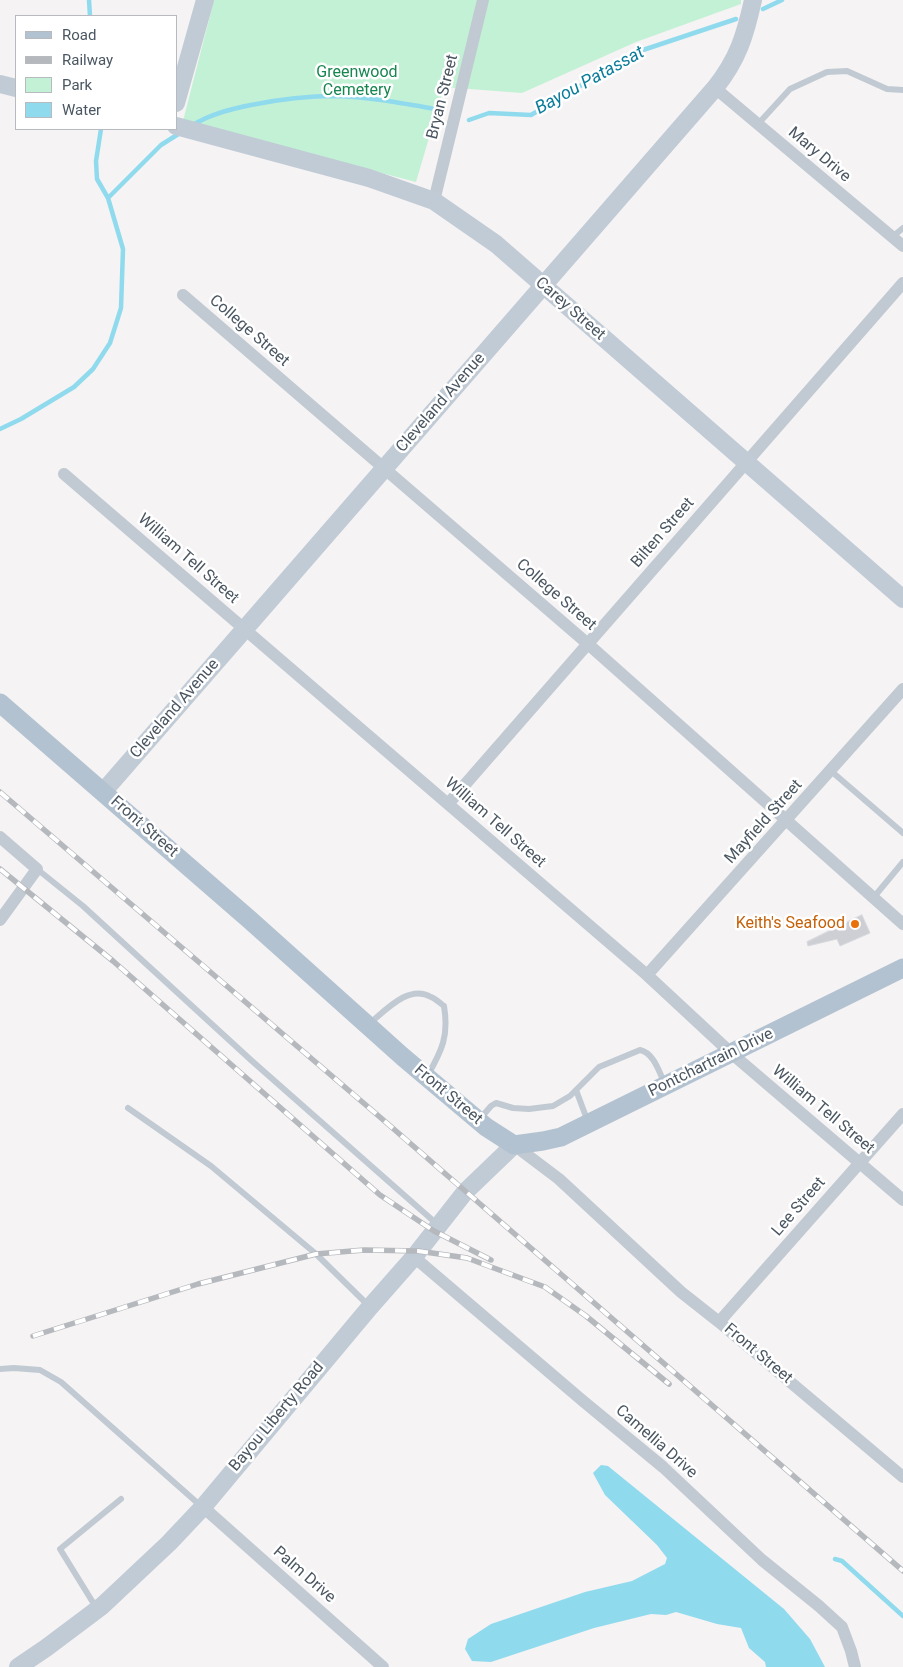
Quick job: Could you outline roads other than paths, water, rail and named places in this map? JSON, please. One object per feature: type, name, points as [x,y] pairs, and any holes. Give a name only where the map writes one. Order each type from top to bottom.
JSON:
[{"type":"main road","name":"Front Street","points":[[0,703],[478,1121],[514,1145]]},
{"type":"main road","name":"Pontchartrain Drive","points":[[514,1145],[561,1137],[903,968]]},
{"type":"street","points":[[178,96],[205,0]]},
{"type":"street","name":"Bryan Street","points":[[434,202],[483,0]]},
{"type":"street","name":"Cleveland Avenue","points":[[103,792],[729,71],[741,44],[753,0]]},
{"type":"street","points":[[0,84],[15,88]]},
{"type":"street","name":"Mary Drive","points":[[715,88],[903,246]]},
{"type":"street","name":"Carey Street","points":[[178,127],[369,178],[434,202],[496,244],[903,599]]},
{"type":"street","name":"Bilten Street","points":[[448,804],[903,283]]},
{"type":"street","name":"College Street","points":[[183,295],[588,644],[903,924]]},
{"type":"street","name":"William Tell Street","points":[[64,474],[647,976],[731,1054],[903,1200]]},
{"type":"street","name":"Mayfield Street","points":[[647,976],[903,689]]},
{"type":"street","points":[[0,837],[37,869],[0,920]]},
{"type":"street","name":"Lee Street","points":[[719,1322],[903,1114]]},
{"type":"street","name":"Bayou Liberty Road","points":[[18,1667],[97,1610],[169,1543],[202,1507],[414,1256],[465,1192],[514,1145]]},
{"type":"street","name":"Front Street","points":[[514,1145],[559,1179],[680,1292],[719,1322],[903,1477]]},
{"type":"street","name":"Camellia Drive","points":[[414,1256],[663,1467],[762,1560],[842,1627],[852,1651],[855,1667]]},
{"type":"street","name":"Palm Drive","points":[[202,1507],[383,1667]]},
{"type":"lane","points":[[758,124],[790,89],[827,72],[847,71],[887,89],[903,90]]},
{"type":"lane","points":[[892,237],[903,228]]},
{"type":"lane","points":[[831,771],[903,833]]},
{"type":"lane","points":[[874,897],[903,862]]},
{"type":"lane","points":[[37,869],[83,906],[252,1062],[344,1140],[439,1226]]},
{"type":"lane","points":[[368,1025],[400,999],[416,993],[430,996],[444,1006],[447,1021],[442,1048],[427,1077]]},
{"type":"lane","points":[[478,1121],[494,1103],[500,1103],[513,1108],[552,1106],[570,1096],[599,1067],[640,1050],[647,1051],[651,1055],[666,1086]]},
{"type":"lane","points":[[576,1090],[589,1123]]},
{"type":"lane","points":[[128,1108],[211,1166],[316,1254],[370,1307]]},
{"type":"lane","points":[[0,1369],[40,1370],[61,1382],[202,1507]]},
{"type":"lane","points":[[97,1610],[60,1549],[121,1499]]},
{"type":"water","points":[[601,1465],[608,1466],[784,1609],[810,1639],[825,1667],[766,1667],[765,1662],[749,1648],[741,1628],[717,1624],[676,1612],[666,1615],[651,1614],[594,1628],[491,1662],[472,1661],[465,1649],[468,1639],[491,1624],[585,1592],[632,1581],[665,1564],[667,1558],[657,1545],[605,1495],[593,1473]]},
{"type":"waterway","points":[[89,0],[90,15]]},
{"type":"waterway","name":"Bayou Patassat","points":[[763,9],[782,0]]},
{"type":"waterway","name":"Bayou Patassat","points":[[469,120],[489,113],[531,115],[640,51],[736,19]]},
{"type":"waterway","name":"Bayou Patassat","points":[[193,125],[214,115],[236,108],[271,101],[314,97],[362,98],[441,110]]},
{"type":"waterway","name":"Bayou Patassat","points":[[0,429],[21,419],[74,387],[93,369],[110,343],[121,308],[123,249],[108,198],[97,179],[96,161],[101,130]]},
{"type":"waterway","name":"Bayou Patassat","points":[[108,198],[161,145],[180,133]]},
{"type":"waterway","points":[[835,1559],[842,1561],[903,1616]]},
{"type":"railway","points":[[0,792],[381,1118],[903,1571]]},
{"type":"railway","points":[[0,869],[113,961],[380,1195],[434,1231],[491,1260]]},
{"type":"railway","points":[[33,1336],[198,1284],[316,1254],[364,1250],[418,1251],[467,1258],[545,1287],[586,1316],[669,1384]]},
{"type":"place","name":"Keith's Seafood","points":[[855,924]]},
{"type":"park label","name":"Greenwood Cemetery","points":[[357,82]]}]
